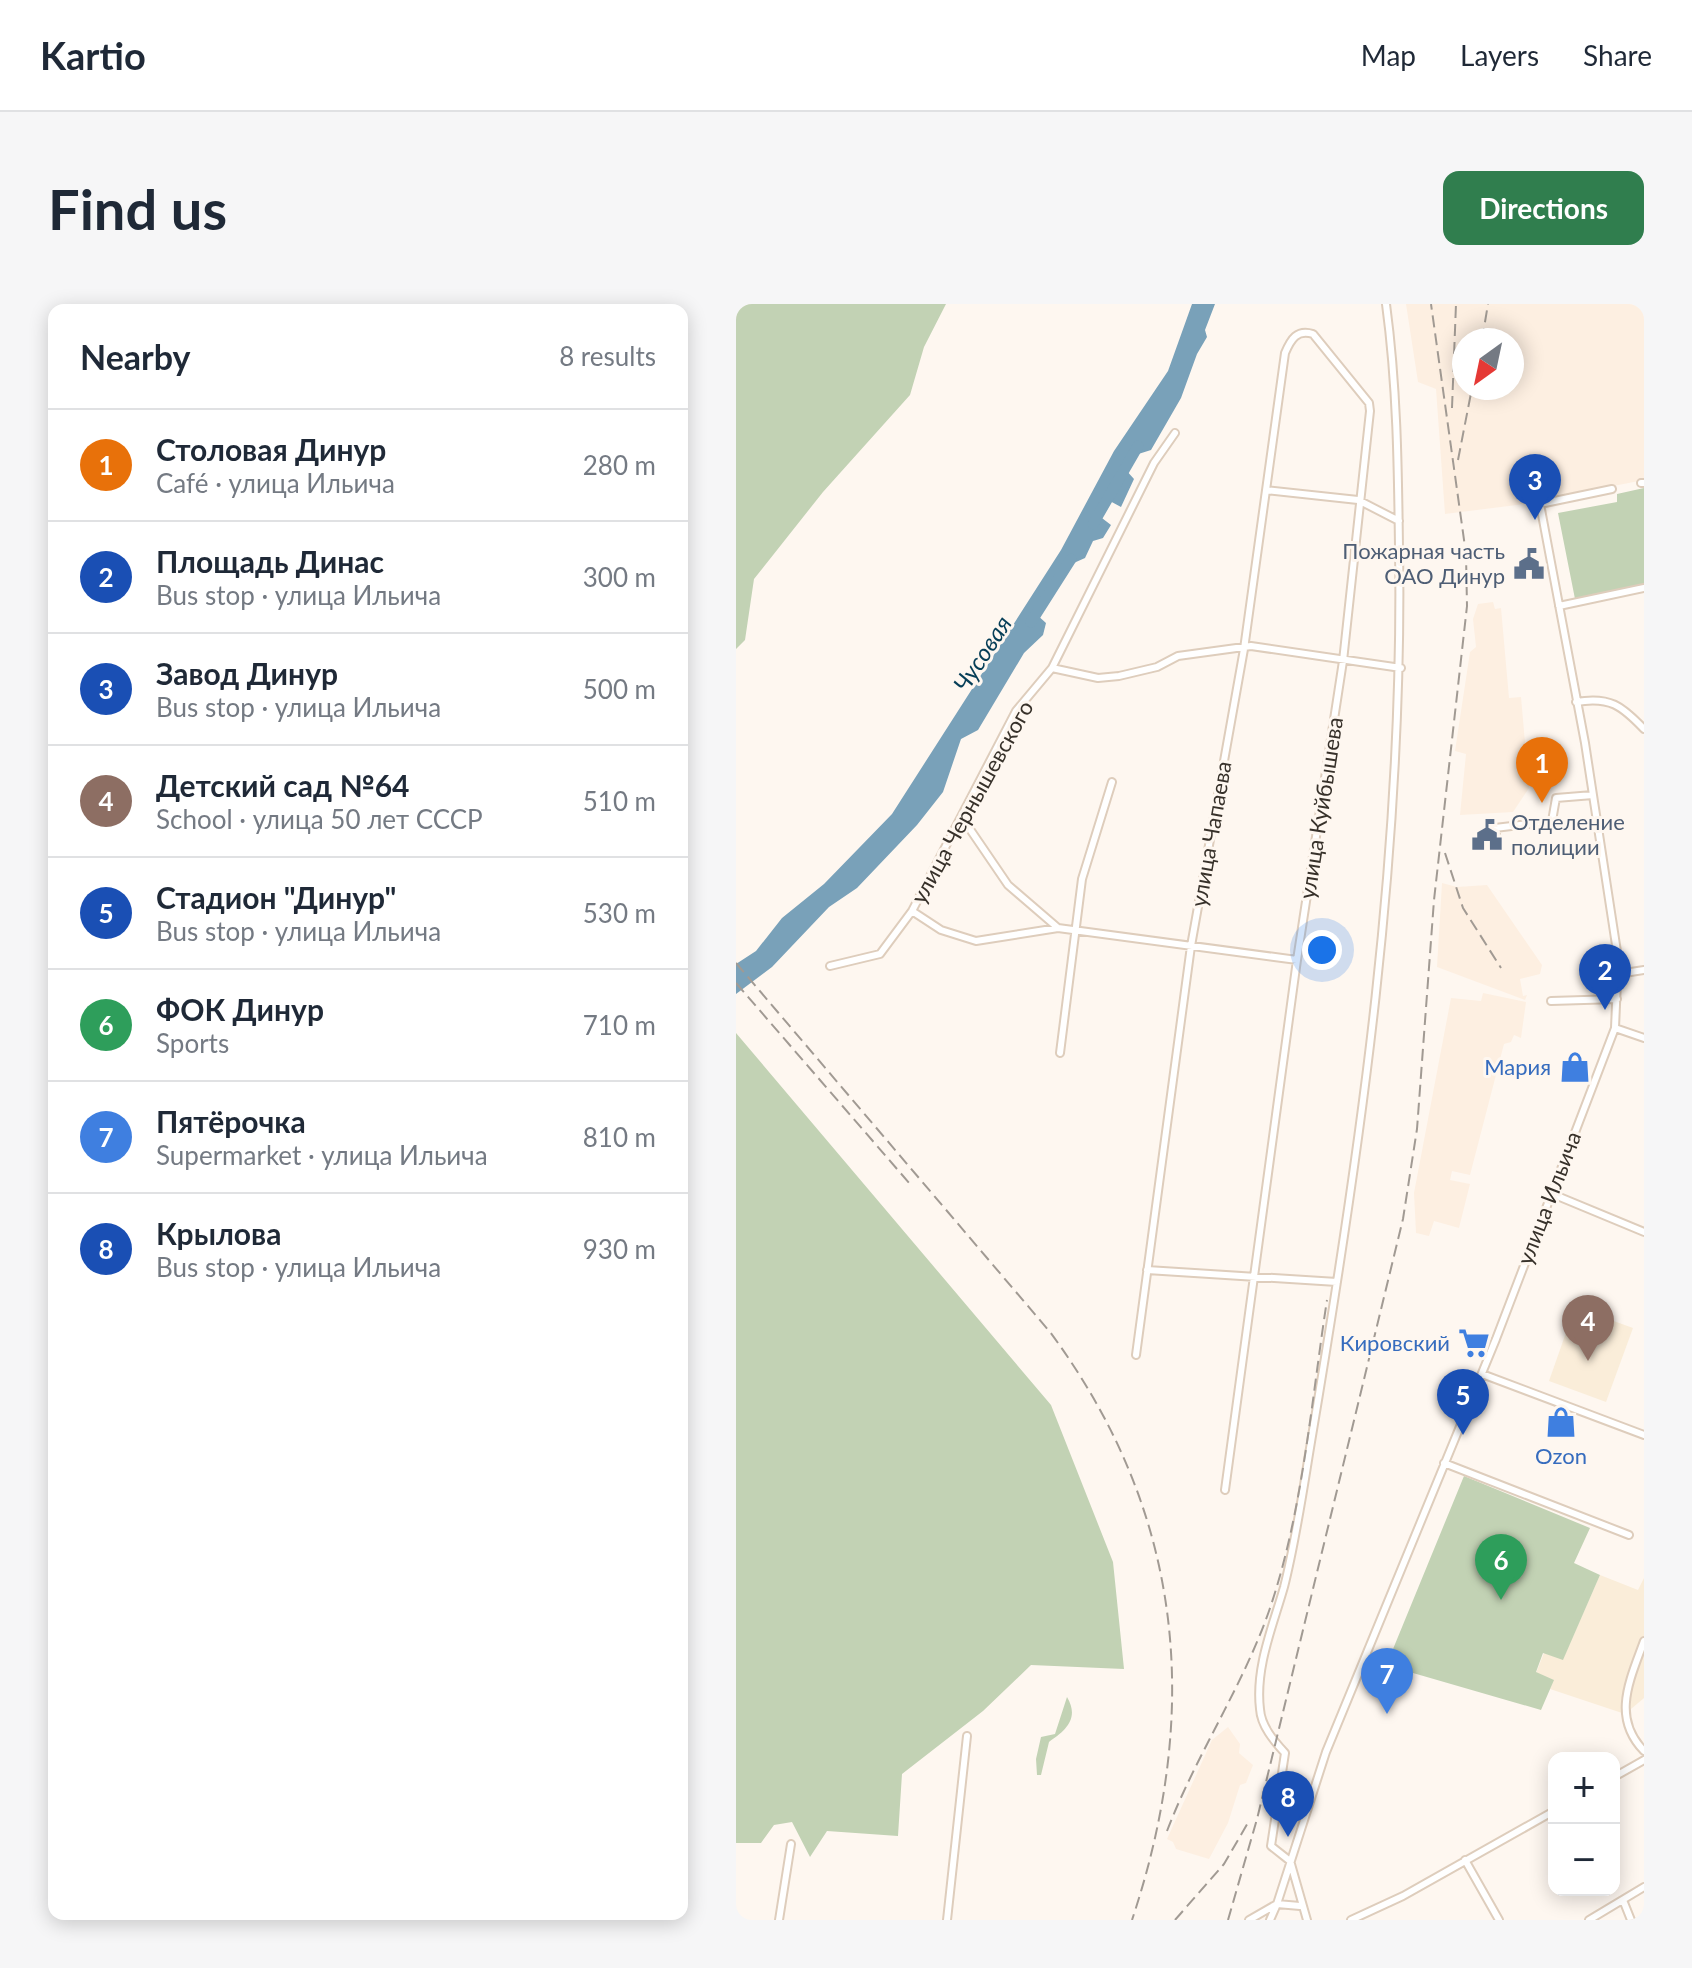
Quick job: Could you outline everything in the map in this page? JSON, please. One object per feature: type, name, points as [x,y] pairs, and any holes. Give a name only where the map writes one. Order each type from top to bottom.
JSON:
[{"type":"street","points":[[1308,1920],[1300,1906],[1290,1861],[1271,1846],[1285,1753],[1262,1720],[1260,1687],[1267,1639],[1284,1586],[1293,1539],[1337,1282],[1363,1117],[1380,969],[1401,668],[1397,431],[1386,304]]},
{"type":"street","name":"улица Чапаева","points":[[1136,1355],[1191,946],[1244,649],[1285,353],[1298,333],[1313,334]]},
{"type":"street","name":"улица Куйбышева","points":[[1225,1490],[1297,960],[1343,661],[1369,403],[1313,334]]},
{"type":"street","name":"улица Чернышевского","points":[[830,966],[880,954],[912,911],[963,819],[1016,711],[1052,668],[1154,463],[1175,433]]},
{"type":"street","name":"улица Ильича","points":[[1270,1920],[1326,1752],[1482,1374],[1615,1028],[1618,974],[1593,795],[1540,504],[1612,489]]},
{"type":"street","points":[[1266,490],[1358,500],[1399,521]]},
{"type":"street","points":[[1559,606],[1644,588]]},
{"type":"street","points":[[1052,668],[1098,678],[1119,676],[1157,667],[1178,656],[1264,646],[1401,668]]},
{"type":"street","points":[[1576,702],[1587,700],[1622,706],[1644,729]]},
{"type":"street","points":[[1060,1053],[1082,879],[1112,782]]},
{"type":"street","points":[[1497,842],[1495,828],[1552,821],[1556,798],[1593,795]]},
{"type":"street","points":[[963,819],[1008,885],[1058,928]]},
{"type":"street","points":[[912,911],[950,934],[976,941],[1058,928],[1077,929],[1297,960]]},
{"type":"street","points":[[1618,974],[1644,970]]},
{"type":"street","points":[[1551,1001],[1617,999]]},
{"type":"street","points":[[1615,1028],[1644,1038]]},
{"type":"street","points":[[1550,1193],[1644,1232]]},
{"type":"street","points":[[1147,1270],[1337,1282]]},
{"type":"street","points":[[1482,1374],[1644,1435]]},
{"type":"street","points":[[1444,1463],[1629,1535]]},
{"type":"street","points":[[1644,1641],[1624,1695],[1625,1714],[1632,1738],[1644,1751]]},
{"type":"street","points":[[947,1920],[967,1736]]},
{"type":"street","points":[[1620,1774],[1644,1760]]},
{"type":"street","points":[[1351,1920],[1548,1814]]},
{"type":"street","points":[[779,1920],[791,1844]]},
{"type":"street","points":[[1465,1860],[1499,1920]]},
{"type":"street","points":[[1589,1920],[1644,1887]]},
{"type":"street","points":[[1623,1900],[1631,1920]]},
{"type":"street","points":[[1249,1920],[1277,1904],[1300,1906]]},
{"type":"shaded area","points":[[1406,304],[1644,304],[1644,480],[1517,505],[1445,514],[1436,389],[1418,382]]},
{"type":"shaded area","points":[[1493,602],[1495,609],[1501,608],[1509,698],[1521,697],[1529,788],[1513,812],[1460,815],[1466,754],[1455,751],[1470,652],[1476,647],[1473,619],[1478,604]]},
{"type":"shaded area","points":[[1442,883],[1457,887],[1487,885],[1542,965],[1540,974],[1520,979],[1523,996],[1527,995],[1525,1000],[1437,967]]},
{"type":"shaded area","points":[[1483,993],[1526,1002],[1521,1038],[1514,1035],[1511,1042],[1504,1044],[1470,1175],[1452,1171],[1450,1180],[1470,1184],[1459,1228],[1434,1221],[1429,1236],[1416,1233],[1414,1193],[1451,998],[1481,1001]]},
{"type":"shaded area","points":[[1575,1307],[1633,1328],[1606,1402],[1549,1381]]},
{"type":"shaded area","points":[[1600,1575],[1638,1590],[1644,1578],[1644,1698],[1625,1714],[1550,1689],[1553,1680],[1536,1673],[1544,1653],[1563,1659]]},
{"type":"shaded area","points":[[1228,1727],[1240,1744],[1239,1753],[1253,1765],[1246,1783],[1240,1785],[1228,1823],[1209,1859],[1176,1849],[1173,1842],[1167,1839],[1212,1740]]},
{"type":"green space","points":[[736,304],[946,304],[924,347],[910,395],[823,492],[754,579],[745,640],[736,649]]},
{"type":"green space","points":[[1644,488],[1644,585],[1575,599],[1558,513],[1617,502],[1617,494]]},
{"type":"green space","points":[[736,1033],[1051,1405],[1113,1562],[1124,1669],[1031,1665],[983,1711],[902,1774],[898,1836],[827,1831],[810,1857],[792,1822],[774,1825],[761,1843],[736,1843]]},
{"type":"green space","points":[[1464,1476],[1590,1528],[1574,1563],[1600,1575],[1563,1660],[1543,1653],[1536,1672],[1554,1680],[1541,1710],[1413,1673],[1407,1681],[1384,1671]]},
{"type":"green space","points":[[1067,1697],[1072,1712],[1069,1724],[1049,1742],[1041,1775],[1037,1775],[1036,1759],[1041,1737],[1055,1734]]},
{"type":"water","points":[[1192,304],[1215,304],[1205,330],[1207,337],[1197,354],[1181,398],[1151,450],[1132,456],[1125,469],[1134,479],[1121,507],[1108,500],[1098,515],[1111,525],[1103,538],[1093,541],[1085,558],[1067,566],[1036,614],[1046,623],[1043,635],[1024,653],[978,730],[961,739],[943,792],[917,825],[857,888],[829,907],[772,967],[736,994],[736,964],[756,951],[782,918],[824,884],[892,814],[1061,550],[1114,451],[1168,371]]},
{"type":"waterway","name":"Чусовая","points":[[1093,524],[1138,446]]},
{"type":"waterway","name":"Чусовая","points":[[1031,622],[1071,559]]},
{"type":"railway","points":[[1228,1920],[1257,1819],[1403,1219],[1417,1129],[1434,900],[1467,606],[1466,554],[1431,304]]},
{"type":"railway","points":[[1452,408],[1456,304]]},
{"type":"railway","points":[[1484,328],[1488,304]]},
{"type":"railway","points":[[1458,460],[1470,400]]},
{"type":"railway","points":[[1445,853],[1463,908],[1501,968]]},
{"type":"railway","points":[[736,963],[1050,1332],[1095,1401],[1129,1471],[1153,1542],[1168,1615],[1172,1689],[1168,1765],[1154,1842],[1132,1920]]},
{"type":"railway","points":[[736,983],[910,1184]]},
{"type":"railway","points":[[1167,1831],[1258,1639],[1281,1573],[1305,1457],[1327,1300]]},
{"type":"railway","points":[[1175,1920],[1224,1864],[1249,1821]]},
{"type":"place","name":"Завод Динур","points":[[1535,520]]},
{"type":"place","name":"Пожарная часть ОАО Динур","points":[[1529,564]]},
{"type":"place","name":"Столовая Динур","points":[[1542,803]]},
{"type":"place","name":"Отделение полиции","points":[[1487,835]]},
{"type":"place","name":"Площадь Динас","points":[[1605,1010]]},
{"type":"place","name":"Мария","points":[[1575,1067]]},
{"type":"place","name":"Кировский","points":[[1474,1343]]},
{"type":"place","name":"Детский сад №64","points":[[1588,1361]]},
{"type":"place","name":"Ozon","points":[[1561,1422]]},
{"type":"place","name":"Стадион \"Динур\"","points":[[1463,1435]]},
{"type":"place","name":"ФОК Динур","points":[[1501,1600]]},
{"type":"place","name":"Пятёрочка","points":[[1387,1714]]},
{"type":"place","name":"Крылова","points":[[1288,1837]]}]
